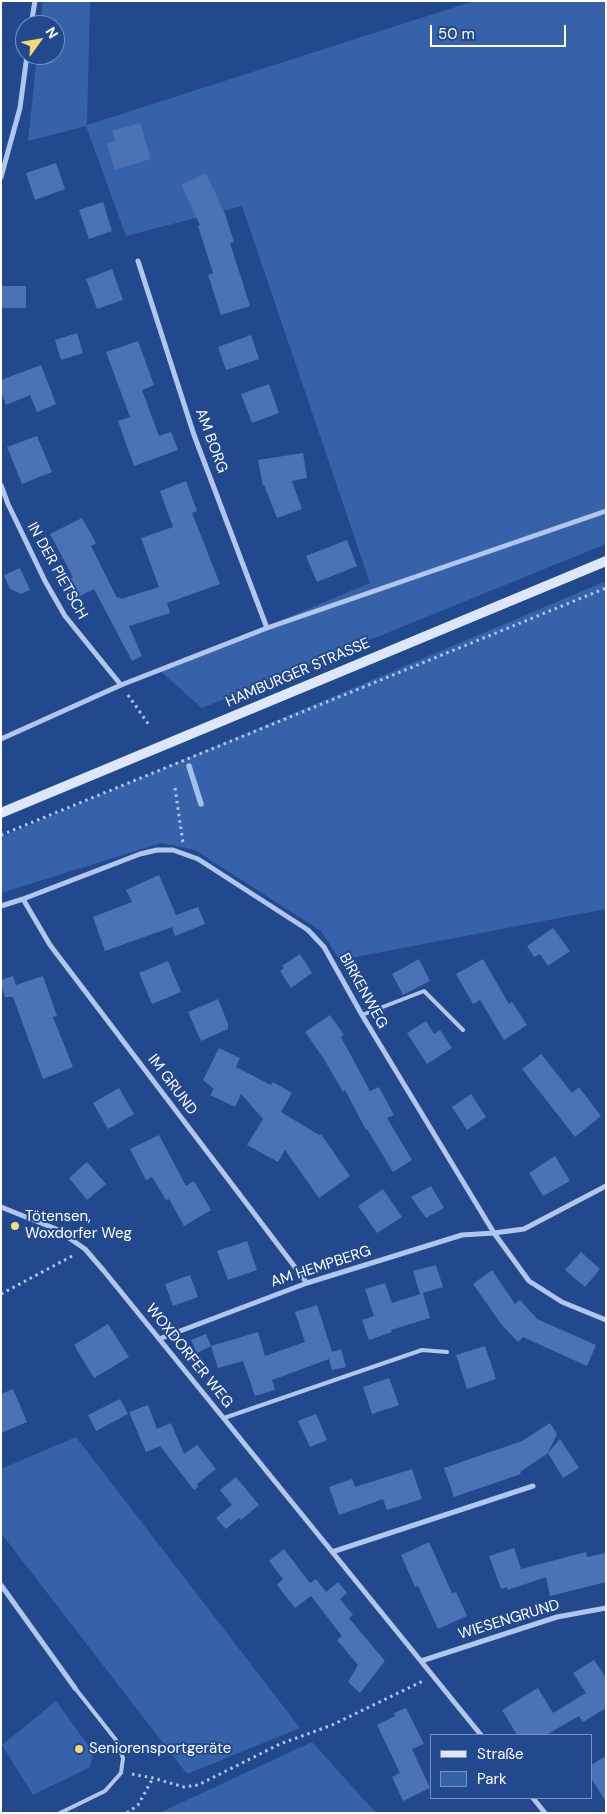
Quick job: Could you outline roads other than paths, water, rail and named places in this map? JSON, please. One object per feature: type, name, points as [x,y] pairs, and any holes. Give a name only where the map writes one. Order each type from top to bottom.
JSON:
[{"type":"main road","name":"HAMBURGER STRASSE","points":[[1,813],[606,561]]},
{"type":"street","points":[[32,15],[34,1]]},
{"type":"street","points":[[1,177],[20,108],[26,65]]},
{"type":"street","name":"AM BORG","points":[[138,261],[194,435],[266,628]]},
{"type":"street","name":"IN DER PIETSCH","points":[[1,485],[8,504],[45,581],[65,616],[121,686]]},
{"type":"street","points":[[1,739],[121,686],[266,628],[606,511]]},
{"type":"street","name":"BIRKENWEG","points":[[1,906],[23,900],[140,854],[173,850],[198,859],[308,930],[324,947],[362,1016],[494,1233],[529,1281],[562,1302],[606,1320]]},
{"type":"street","name":"IM GRUND","points":[[23,900],[50,945],[307,1283]]},
{"type":"street","name":"AM HEMPBERG","points":[[159,1339],[307,1283],[462,1235],[524,1229],[606,1186]]},
{"type":"street","name":"WOXDORFER WEG","points":[[1,1207],[56,1229],[85,1249],[480,1734]]},
{"type":"street","points":[[332,1552],[533,1486]]},
{"type":"street","points":[[1,1585],[76,1688]]},
{"type":"street","name":"WIESENGRUND","points":[[421,1661],[557,1617],[606,1608]]},
{"type":"street","points":[[533,1799],[545,1813]]},
{"type":"lane","points":[[362,1016],[424,991],[463,1030]]},
{"type":"lane","points":[[224,1418],[422,1350],[447,1352]]},
{"type":"lane","points":[[60,1813],[105,1791],[121,1773],[123,1758],[116,1740],[76,1688]]},
{"type":"waterway","points":[[189,766],[201,804]]},
{"type":"place","name":"Tötensen, Woxdorfer Weg","points":[[15,1226]]},
{"type":"place","name":"Seniorensportgeräte","points":[[79,1749]]}]
